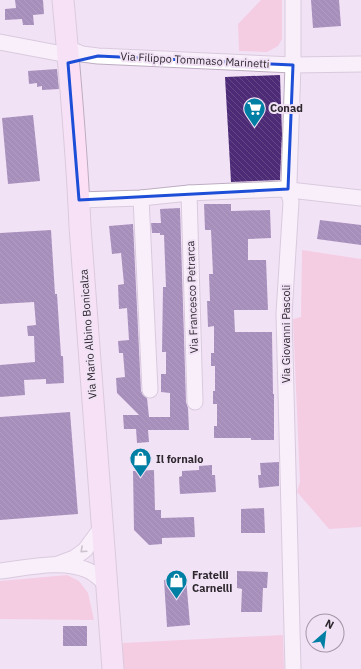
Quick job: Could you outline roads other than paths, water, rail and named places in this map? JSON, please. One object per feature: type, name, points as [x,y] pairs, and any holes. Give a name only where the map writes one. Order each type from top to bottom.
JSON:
[{"type":"main road","name":"Via Mario Albino Bonicalza","points":[[63,0],[113,669]]},
{"type":"street","name":"Via Giovanni Pascoli","points":[[293,0],[290,182],[288,189],[291,202],[284,314],[293,669]]},
{"type":"street","name":"Via Filippo Tommaso Marinetti","points":[[0,42],[68,55],[82,54],[293,65],[361,64]]},
{"type":"street","points":[[79,200],[141,198],[189,193],[280,189],[361,198]]},
{"type":"street","name":"Via Francesco Petrarca","points":[[189,193],[195,402]]},
{"type":"street","points":[[141,198],[150,390]]},
{"type":"street","points":[[0,571],[57,564],[74,558],[85,550],[102,527]]},
{"type":"street","points":[[57,564],[87,570],[96,575],[107,585]]},
{"type":"place","name":"Conad","points":[[255,128]]},
{"type":"place","name":"Il fornaio","points":[[141,478]]},
{"type":"place","name":"Fratelli Carnelli","points":[[177,600]]}]
